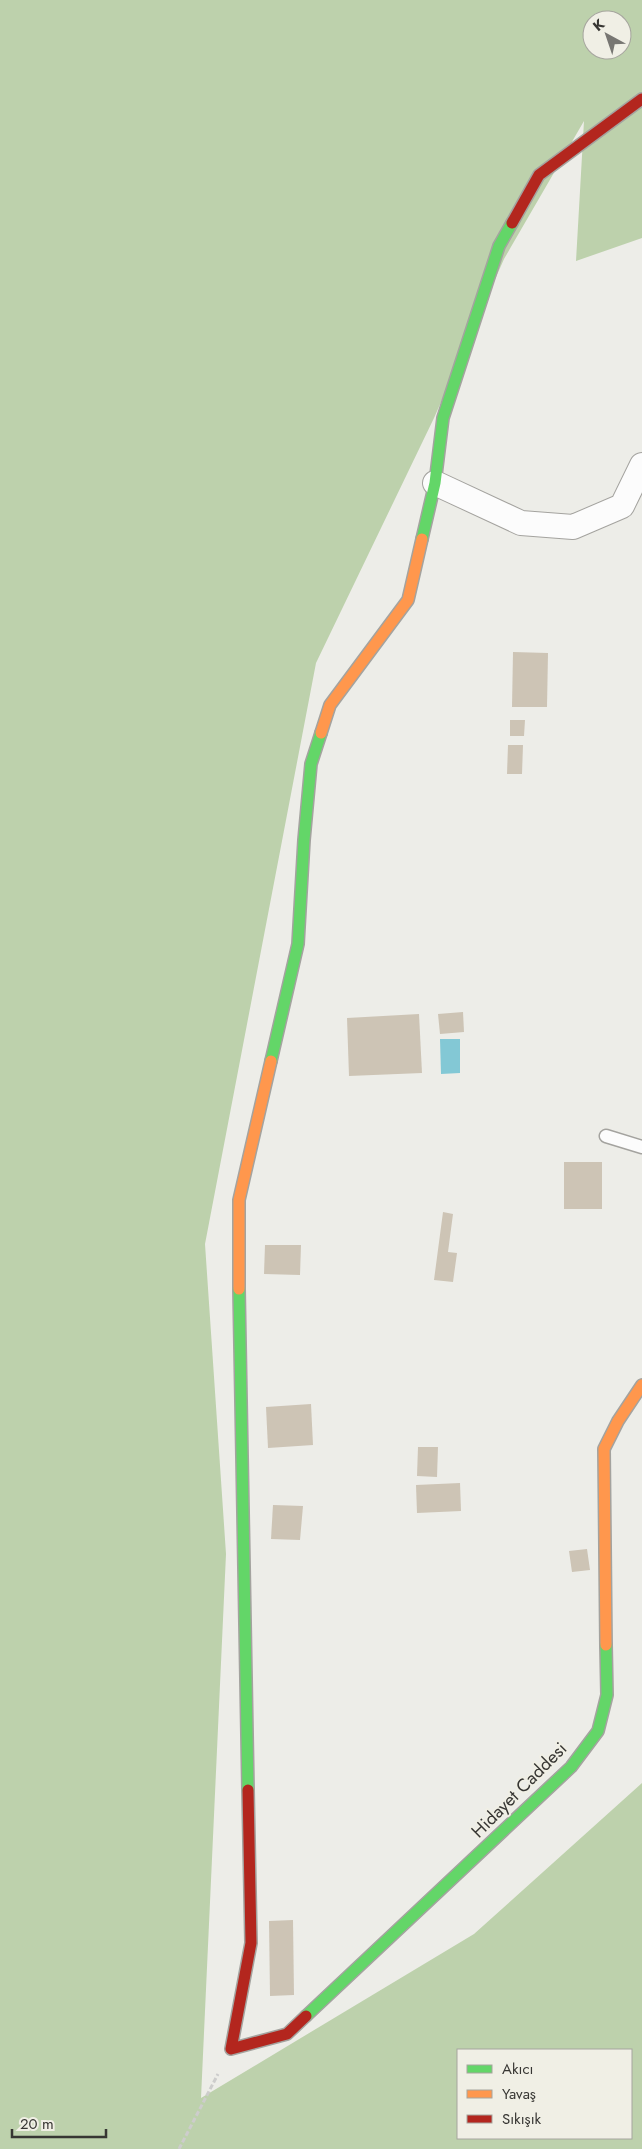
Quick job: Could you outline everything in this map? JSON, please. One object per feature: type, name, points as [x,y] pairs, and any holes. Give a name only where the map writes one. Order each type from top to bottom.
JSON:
[{"type":"street","points":[[231,2049],[251,1942],[239,1352],[239,1200],[298,944],[304,840],[311,764],[330,705],[408,600],[435,483],[443,418],[499,246],[539,175],[642,99]]},
{"type":"street","points":[[435,483],[520,523],[573,527],[622,506],[642,466]]},
{"type":"street","name":"Hidayet Caddesi","points":[[231,2049],[287,2034],[571,1768],[598,1731],[606,1695],[604,1449],[618,1421],[642,1386]]},
{"type":"lane","points":[[606,1136],[642,1147]]},
{"type":"path","points":[[179,2149],[231,2049]]},
{"type":"green space","points":[[0,0],[642,0],[642,238],[576,261],[584,121],[504,259],[434,418],[316,663],[205,1244],[226,1554],[201,2098],[474,1934],[642,1783],[642,2149],[0,2149]]},
{"type":"water","points":[[440,1039],[460,1039],[460,1073],[441,1074]]},
{"type":"building","points":[[513,652],[548,653],[547,707],[512,707]]},
{"type":"building","points":[[510,720],[525,720],[524,736],[510,736]]},
{"type":"building","points":[[508,745],[523,745],[522,774],[507,774]]},
{"type":"building","points":[[463,1012],[464,1032],[440,1034],[438,1014]]},
{"type":"building","points":[[419,1014],[422,1073],[349,1076],[347,1018]]},
{"type":"building","points":[[564,1162],[602,1162],[602,1209],[564,1209]]},
{"type":"building","points":[[443,1212],[453,1214],[448,1252],[457,1253],[453,1282],[434,1280]]},
{"type":"building","points":[[265,1245],[301,1245],[300,1275],[264,1274]]},
{"type":"building","points":[[311,1404],[313,1445],[268,1448],[266,1407]]},
{"type":"building","points":[[418,1447],[438,1447],[437,1477],[417,1476]]},
{"type":"building","points":[[460,1483],[461,1511],[417,1513],[416,1485]]},
{"type":"building","points":[[273,1505],[303,1506],[300,1540],[271,1539]]},
{"type":"building","points":[[587,1549],[590,1570],[572,1572],[569,1551]]},
{"type":"building","points":[[293,1920],[294,1995],[270,1996],[269,1921]]},
{"type":"traffic: fast","points":[[422,539],[435,483],[443,418],[499,246],[512,223]]},
{"type":"traffic: fast","points":[[271,1061],[298,944],[304,840],[311,764],[321,733]]},
{"type":"traffic: fast","points":[[239,1289],[248,1790]]},
{"type":"traffic: fast","points":[[306,2016],[571,1767],[598,1731],[607,1695],[606,1645]]},
{"type":"traffic: slow","points":[[321,733],[330,705],[408,600],[422,539]]},
{"type":"traffic: slow","points":[[239,1289],[239,1200],[271,1061]]},
{"type":"traffic: slow","points":[[606,1645],[604,1449],[618,1421],[642,1385]]},
{"type":"traffic: jam","points":[[512,223],[539,175],[642,99]]},
{"type":"traffic: jam","points":[[248,1790],[251,1943],[231,2049],[287,2034],[306,2016]]}]
